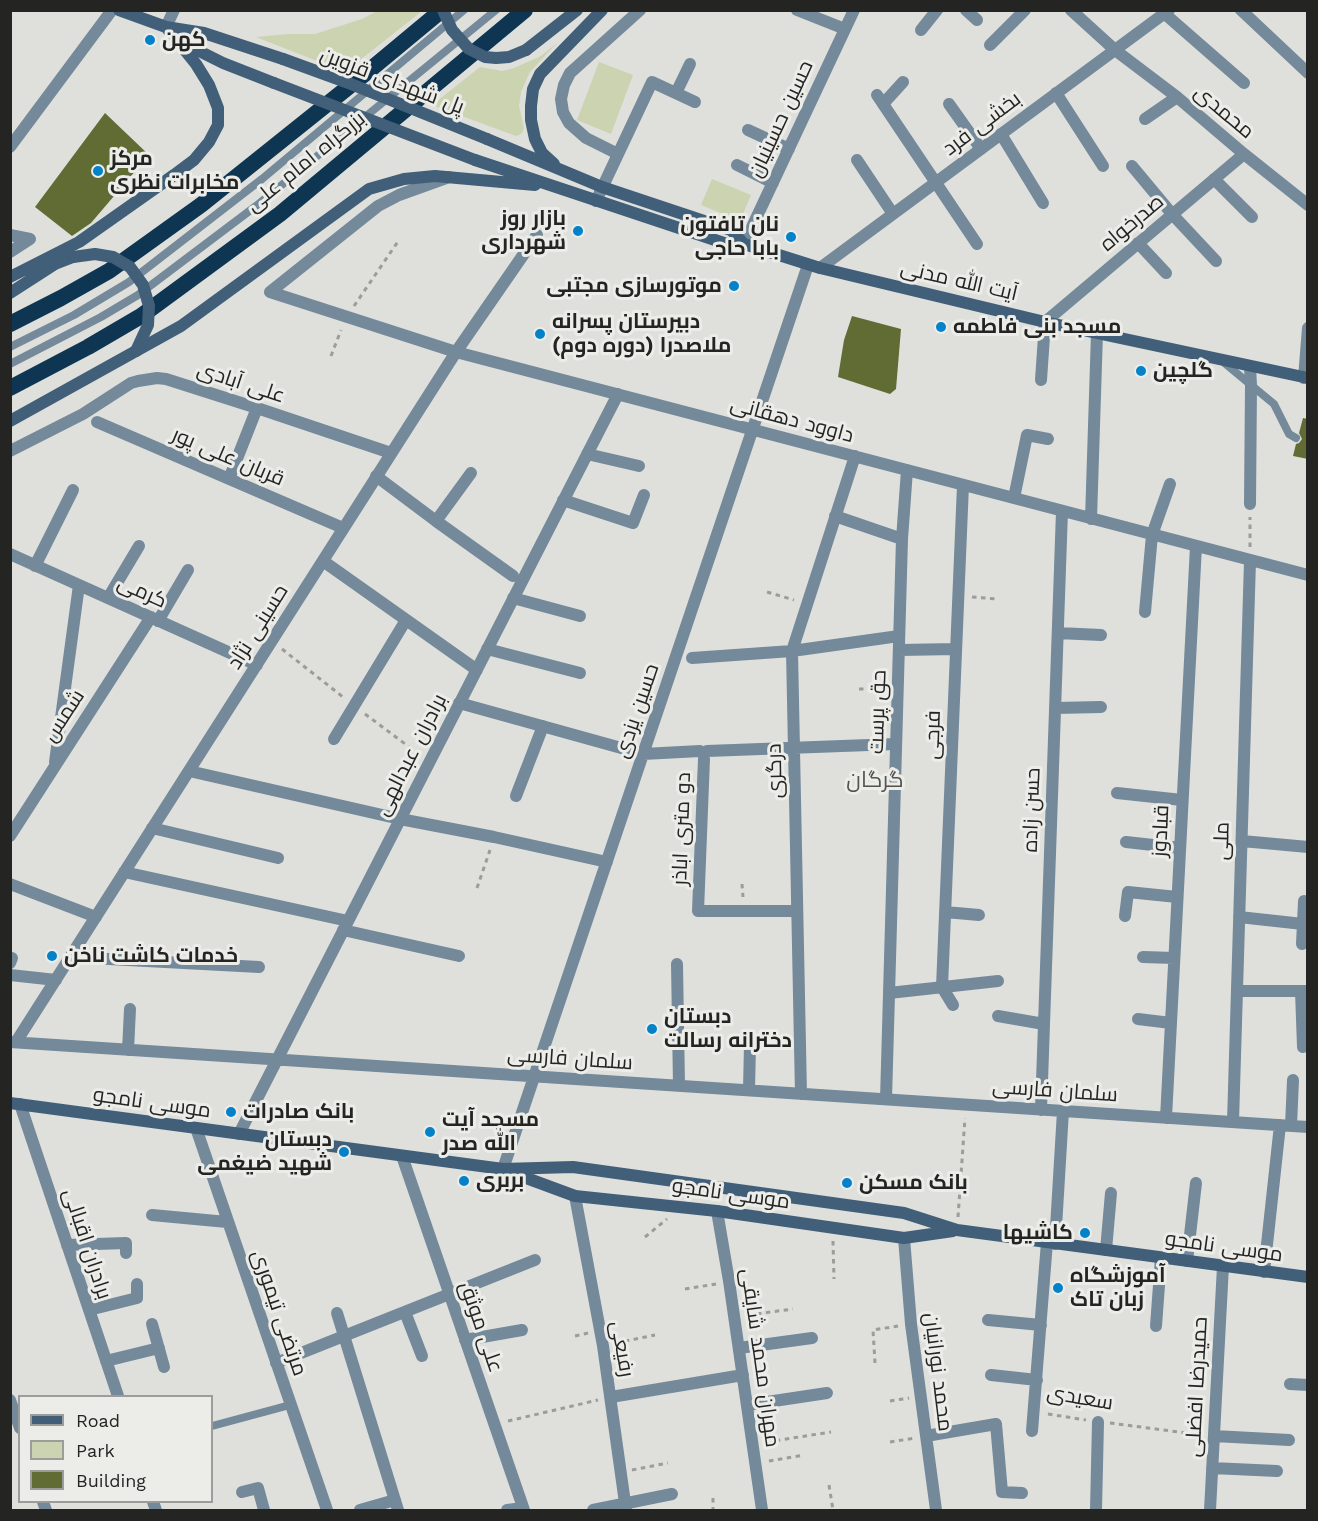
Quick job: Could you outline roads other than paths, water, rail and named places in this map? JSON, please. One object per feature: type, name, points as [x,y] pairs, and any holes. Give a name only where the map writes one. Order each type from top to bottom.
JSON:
[{"type":"highway","name":"بزرگراه امام علی","points":[[10,324],[109,271],[201,205],[442,10]]},
{"type":"highway","name":"بزرگراه امام علی","points":[[10,388],[69,358],[141,316],[280,214],[525,10]]},
{"type":"main road","points":[[10,277],[79,242],[194,160],[209,142],[218,124],[218,108],[209,84],[166,27],[119,10]]},
{"type":"main road","points":[[442,10],[452,30],[469,49],[485,57],[496,58],[508,57],[526,50],[577,10]]},
{"type":"main road","points":[[10,421],[181,326],[369,189],[404,179],[435,176],[559,188],[564,172],[542,153],[535,139],[531,120],[533,89],[540,74],[602,10]]},
{"type":"main road","name":"پل شهدای قزوین","points":[[166,27],[204,33],[283,59],[487,139]]},
{"type":"main road","name":"آیت الله مدنی","points":[[166,27],[187,45],[214,59],[274,83],[475,160],[724,243],[744,244],[814,267],[1045,322],[1306,378]]},
{"type":"main road","name":"آیت الله مدنی","points":[[487,139],[602,187],[731,230],[744,244]]},
{"type":"main road","points":[[10,293],[55,264],[73,257],[95,254],[113,257],[130,267],[143,285],[149,306],[148,325],[136,351]]},
{"type":"main road","name":"موسی نامجو","points":[[15,1104],[503,1169],[573,1167],[904,1213],[957,1230],[1308,1278]]},
{"type":"main road","name":"موسی نامجو","points":[[503,1169],[575,1196],[717,1211],[904,1238],[957,1230]]},
{"type":"main road","points":[[717,1211],[721,1188]]},
{"type":"street","points":[[11,147],[112,10]]},
{"type":"street","points":[[166,27],[174,10]]},
{"type":"street","points":[[618,154],[586,138],[569,123],[563,112],[561,99],[570,73],[640,10]]},
{"type":"street","points":[[797,10],[845,29]]},
{"type":"street","name":"حسین حسینیان","points":[[744,244],[854,10]]},
{"type":"street","points":[[921,30],[937,10]]},
{"type":"street","points":[[966,10],[977,21]]},
{"type":"street","points":[[990,45],[1025,10]]},
{"type":"street","name":"محمدی","points":[[1071,10],[1115,50],[1308,205]]},
{"type":"street","points":[[1241,10],[1308,73]]},
{"type":"street","points":[[1167,12],[1244,83]]},
{"type":"street","name":"بخشی فرد","points":[[814,267],[936,183],[1167,12]]},
{"type":"street","points":[[675,93],[690,64]]},
{"type":"street","points":[[596,201],[652,82],[695,102]]},
{"type":"street","points":[[903,82],[880,100],[976,244]]},
{"type":"street","points":[[1056,93],[1103,166]]},
{"type":"street","points":[[1145,119],[1176,97]]},
{"type":"street","points":[[949,104],[981,149]]},
{"type":"street","points":[[748,130],[789,149]]},
{"type":"street","points":[[1001,134],[1043,203]]},
{"type":"street","name":"صدرخواه","points":[[1045,322],[1244,154]]},
{"type":"street","points":[[857,160],[893,214]]},
{"type":"street","points":[[737,165],[773,183]]},
{"type":"street","points":[[1132,166],[1172,214],[1216,261]]},
{"type":"street","name":"داوود دهقانی","points":[[449,177],[399,195],[378,206],[270,292],[456,352],[1308,575]]},
{"type":"street","points":[[1214,179],[1252,217]]},
{"type":"street","points":[[10,235],[30,239],[10,252]]},
{"type":"street","name":"حسینی نژاد","points":[[13,1042],[56,980],[456,352],[537,235]]},
{"type":"street","points":[[1138,243],[1166,273]]},
{"type":"street","name":"حسین یزدی","points":[[503,1169],[752,430],[814,267]]},
{"type":"street","points":[[1041,380],[1045,322]]},
{"type":"street","points":[[1306,378],[1308,328]]},
{"type":"street","points":[[1091,519],[1097,333]]},
{"type":"street","points":[[1250,367],[1250,504]]},
{"type":"street","name":"علی آبادی","points":[[10,451],[83,414],[131,383],[157,378],[257,408],[391,453]]},
{"type":"street","name":"برادران عبدالهی","points":[[239,1134],[618,394]]},
{"type":"street","points":[[229,479],[257,408]]},
{"type":"street","name":"قربان علی پور","points":[[97,422],[344,528]]},
{"type":"street","points":[[1014,498],[1028,435],[1048,439]]},
{"type":"street","points":[[587,454],[639,466]]},
{"type":"street","name":"درگری","points":[[801,1094],[792,651],[855,456]]},
{"type":"street","name":"حق پرست","points":[[886,1099],[902,539],[907,470]]},
{"type":"street","points":[[436,521],[471,473]]},
{"type":"street","points":[[376,476],[513,576]]},
{"type":"street","points":[[1145,612],[1152,535],[1170,484]]},
{"type":"street","name":"فرجی","points":[[942,987],[963,485]]},
{"type":"street","points":[[35,566],[73,490]]},
{"type":"street","points":[[563,500],[633,523],[644,495]]},
{"type":"street","name":"حسن زاده","points":[[1041,1110],[1062,511]]},
{"type":"street","points":[[836,516],[902,539]]},
{"type":"street","points":[[108,598],[139,546]]},
{"type":"street","name":"قبادوز","points":[[1166,1118],[1196,546]]},
{"type":"street","name":"کرمی","points":[[10,554],[257,665]]},
{"type":"street","points":[[323,561],[477,670]]},
{"type":"street","name":"ملی","points":[[1233,1122],[1250,561]]},
{"type":"street","name":"شمس","points":[[10,836],[188,570]]},
{"type":"street","points":[[54,768],[79,585]]},
{"type":"street","points":[[513,598],[580,616]]},
{"type":"street","points":[[334,739],[406,620]]},
{"type":"street","points":[[1058,633],[1101,635]]},
{"type":"street","points":[[693,658],[792,651],[899,636]]},
{"type":"street","points":[[487,649],[580,673]]},
{"type":"street","points":[[899,650],[956,649]]},
{"type":"street","points":[[459,703],[643,754],[704,754],[896,744]]},
{"type":"street","points":[[1055,708],[1101,707]]},
{"type":"street","points":[[516,796],[543,726]]},
{"type":"street","name":"دو متری اباذر","points":[[704,754],[698,911],[797,911]]},
{"type":"street","points":[[189,771],[400,819],[607,862]]},
{"type":"street","points":[[1117,793],[1182,800]]},
{"type":"street","points":[[152,828],[278,858]]},
{"type":"street","points":[[1242,841],[1308,847]]},
{"type":"street","points":[[1126,842],[1180,848]]},
{"type":"street","points":[[124,872],[346,925],[459,956]]},
{"type":"street","points":[[11,887],[96,917]]},
{"type":"street","points":[[1125,916],[1128,892],[1177,897]]},
{"type":"street","points":[[1302,944],[1304,901]]},
{"type":"street","points":[[945,912],[979,915]]},
{"type":"street","points":[[1239,917],[1303,924]]},
{"type":"street","points":[[70,957],[259,967]]},
{"type":"street","points":[[1143,957],[1174,958]]},
{"type":"street","points":[[678,964],[679,1086]]},
{"type":"street","points":[[10,975],[56,980]]},
{"type":"street","points":[[889,993],[998,981]]},
{"type":"street","points":[[942,987],[953,1005]]},
{"type":"street","points":[[1237,991],[1304,991],[1303,1047]]},
{"type":"street","points":[[128,1050],[130,1009]]},
{"type":"street","points":[[998,1016],[1044,1024]]},
{"type":"street","points":[[1138,1019],[1171,1023]]},
{"type":"street","name":"سلمان فارسی","points":[[13,1042],[1308,1127]]},
{"type":"street","points":[[749,1090],[750,1044]]},
{"type":"street","points":[[1264,1272],[1293,1080]]},
{"type":"street","name":"برادران اقبالی","points":[[15,1104],[67,1245],[118,1395]]},
{"type":"street","name":"سعیدی","points":[[1032,1431],[1063,1111]]},
{"type":"street","name":"مرتضی تیموری","points":[[196,1128],[327,1510]]},
{"type":"street","name":"علی موثق","points":[[402,1156],[524,1509]]},
{"type":"street","points":[[1187,1261],[1196,1183]]},
{"type":"street","points":[[1106,1250],[1111,1193]]},
{"type":"street","name":"رفیعی","points":[[575,1196],[603,1346],[626,1507]]},
{"type":"street","name":"مهران محمد شایقی","points":[[717,1211],[735,1317],[762,1510]]},
{"type":"street","points":[[152,1215],[227,1222]]},
{"type":"street","name":"محمد نورانیان","points":[[904,1238],[911,1324],[936,1510]]},
{"type":"street","points":[[67,1245],[126,1242],[126,1254]]},
{"type":"street","points":[[1156,1326],[1161,1258]]},
{"type":"street","points":[[276,1363],[535,1260]]},
{"type":"street","name":"حمیدرضا افضلی","points":[[1209,1510],[1223,1266]]},
{"type":"street","points":[[89,1310],[137,1298],[137,1284]]},
{"type":"street","points":[[405,1312],[422,1356]]},
{"type":"street","points":[[337,1313],[397,1505],[360,1510]]},
{"type":"street","points":[[988,1320],[1041,1325]]},
{"type":"street","points":[[152,1324],[164,1367]]},
{"type":"street","points":[[465,1340],[522,1330]]},
{"type":"street","points":[[739,1348],[812,1338]]},
{"type":"street","points":[[106,1361],[159,1348]]},
{"type":"street","points":[[611,1397],[743,1375]]},
{"type":"street","points":[[991,1375],[1036,1380]]},
{"type":"street","points":[[1290,1384],[1308,1386]]},
{"type":"street","points":[[747,1405],[827,1393]]},
{"type":"street","points":[[10,1400],[18,1422]]},
{"type":"street","points":[[1096,1510],[1098,1422]]},
{"type":"street","points":[[926,1436],[996,1424],[1002,1492],[1022,1492]]},
{"type":"street","points":[[1214,1436],[1290,1440]]},
{"type":"street","points":[[1212,1468],[1277,1471]]},
{"type":"street","points":[[242,1492],[258,1488],[264,1510]]},
{"type":"street","points":[[593,1510],[626,1507],[672,1494]]},
{"type":"street","points":[[507,1510],[524,1509]]},
{"type":"lane","points":[[10,347],[74,315],[129,282],[262,179],[464,10]]},
{"type":"lane","points":[[10,363],[101,317],[138,295],[256,206],[496,10]]},
{"type":"lane","points":[[1221,360],[1274,404],[1289,434],[1296,438]]},
{"type":"lane","points":[[213,1426],[290,1405]]},
{"type":"place","name":"کهن","points":[[150,40]]},
{"type":"place","name":"مرکز مخابرات نظری","points":[[98,171]]},
{"type":"place","name":"بازار روز شهرداری","points":[[578,231]]},
{"type":"place","name":"نان تافتون بابا حاجی","points":[[791,237]]},
{"type":"place","name":"موتورسازی مجتبی","points":[[734,286]]},
{"type":"place","name":"مسجد بنی فاطمه","points":[[941,327]]},
{"type":"place","name":"دبيرستان پسرانه ملاصدرا (دوره دوم)","points":[[540,334]]},
{"type":"place","name":"گلچین","points":[[1141,371]]},
{"type":"place","name":"خدمات کاشت ناخن","points":[[52,956]]},
{"type":"place","name":"دبستان دخترانه رسالت","points":[[652,1029]]},
{"type":"place","name":"بانک صادرات","points":[[231,1112]]},
{"type":"place","name":"مسجد آیت الله صدر","points":[[430,1132]]},
{"type":"place","name":"دبستان شهید ضیغمی","points":[[344,1152]]},
{"type":"place","name":"بربری","points":[[464,1181]]},
{"type":"place","name":"بانک مسکن","points":[[847,1183]]},
{"type":"place","name":"کاشیها","points":[[1085,1233]]},
{"type":"place","name":"آموزشگاه زبان تاک","points":[[1058,1288]]},
{"type":"district","name":"گرگان","points":[[875,781]]}]
